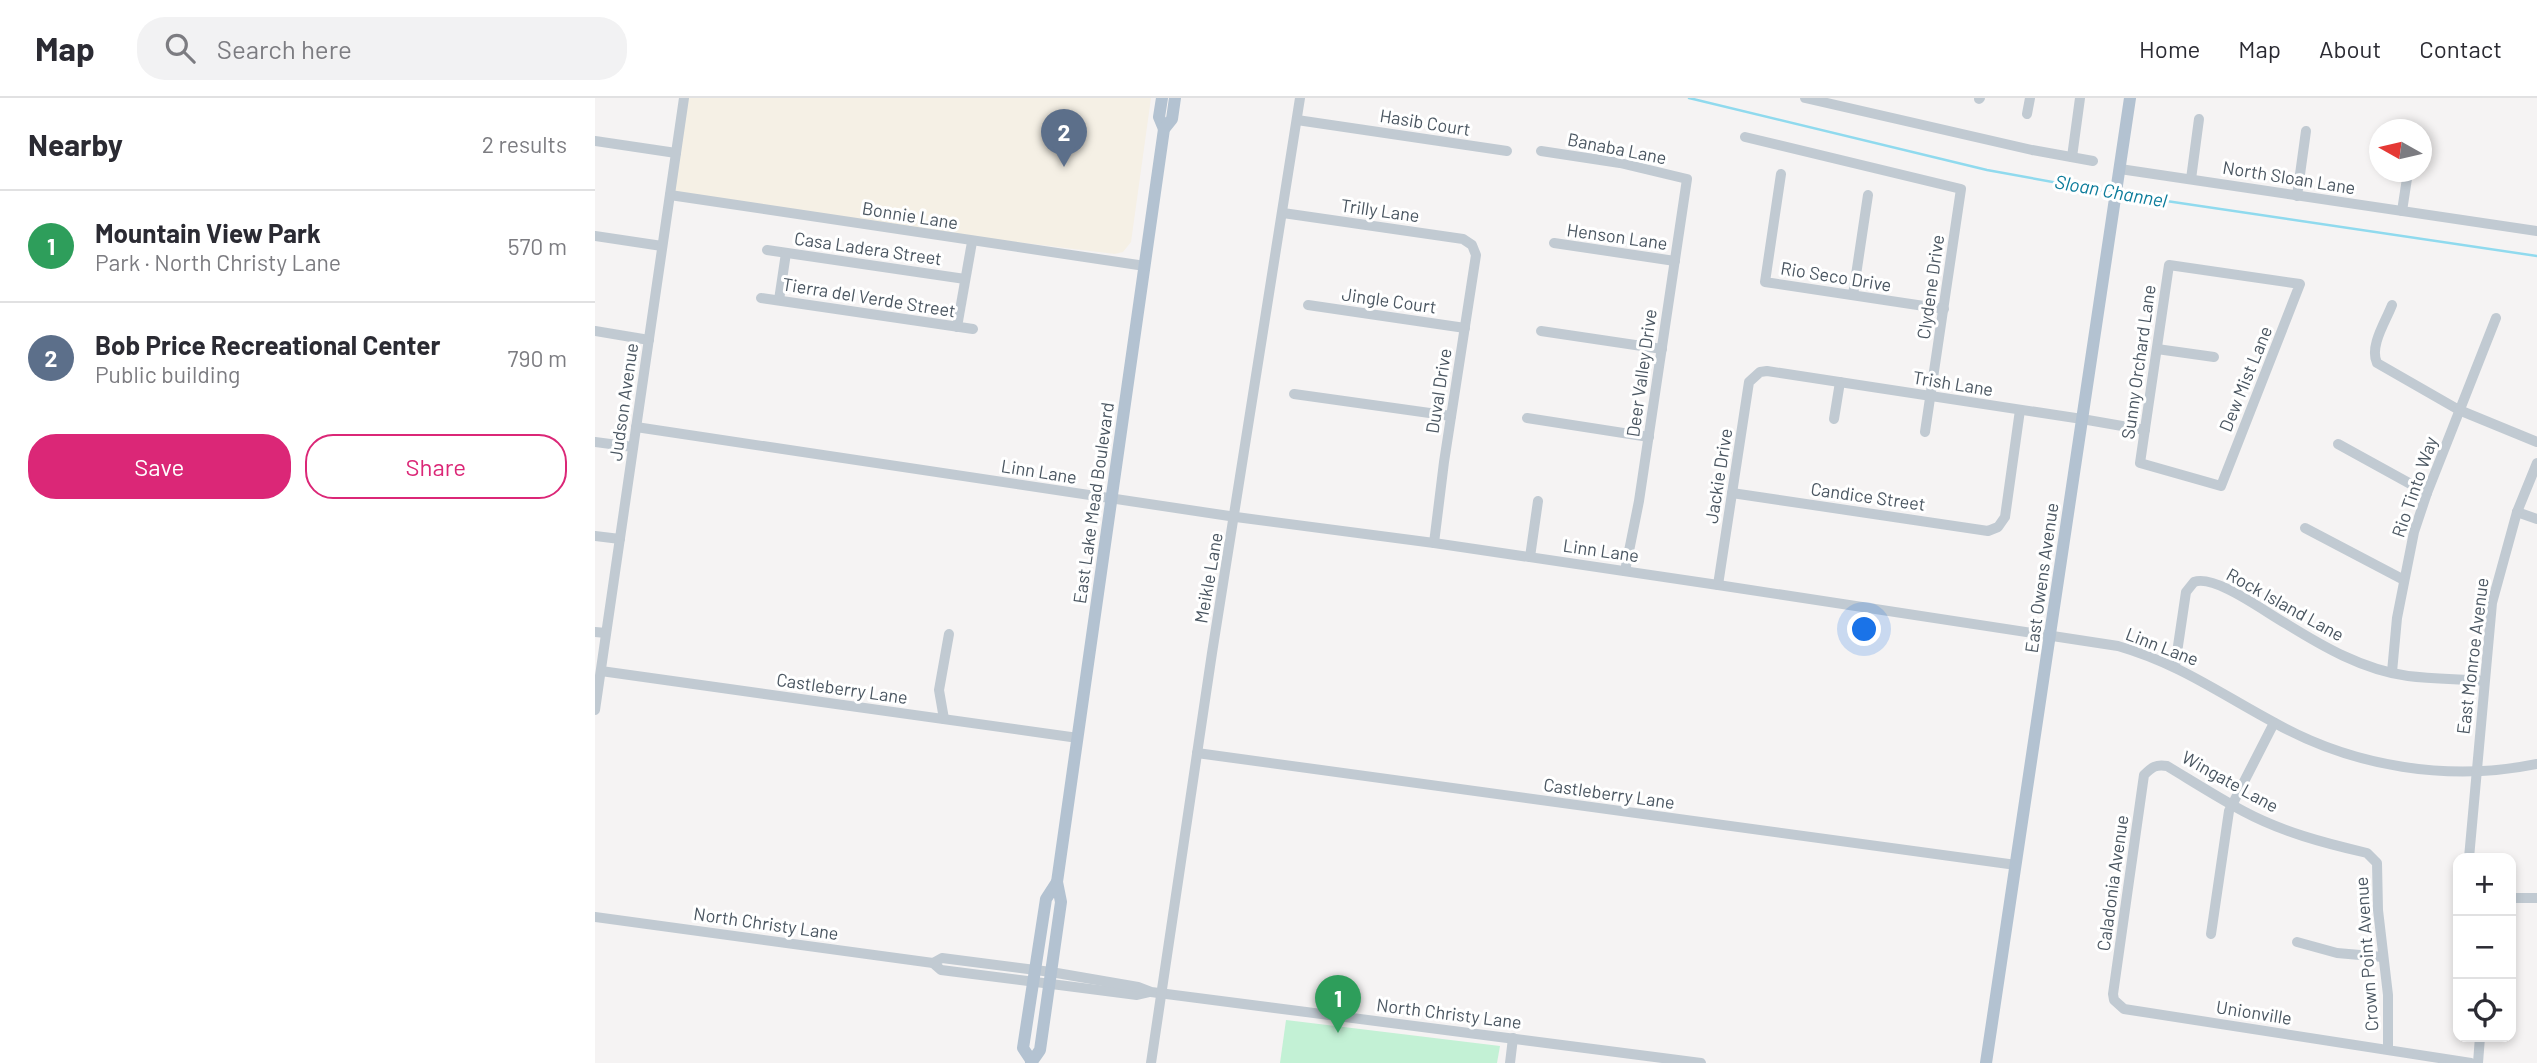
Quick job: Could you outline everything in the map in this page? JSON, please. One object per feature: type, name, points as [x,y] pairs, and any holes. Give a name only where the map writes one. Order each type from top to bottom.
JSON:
[{"type":"main road","name":"East Lake Mead Boulevard","points":[[1162,98],[1159,117],[1164,129]]},
{"type":"main road","name":"East Lake Mead Boulevard","points":[[1057,882],[1062,902],[1040,1050],[1031,1062],[1023,1048],[1047,899],[1057,882],[1164,129],[1172,118],[1175,98]]},
{"type":"main road","name":"East Owens Avenue","points":[[1986,1063],[2130,98]]},
{"type":"street","name":"Judson Avenue","points":[[595,710],[601,671],[601,632],[620,539],[684,98]]},
{"type":"street","name":"Meikle Lane","points":[[1151,1063],[1300,98]]},
{"type":"street","points":[[1805,98],[2032,150],[2093,161]]},
{"type":"street","points":[[2027,114],[2030,98]]},
{"type":"street","points":[[2072,157],[2080,98]]},
{"type":"street","points":[[2191,180],[2199,119]]},
{"type":"street","name":"Hasib Court","points":[[1297,120],[1507,151]]},
{"type":"street","points":[[2297,195],[2306,131]]},
{"type":"street","name":"Clydene Drive","points":[[1745,136],[1961,189],[1925,432]]},
{"type":"street","points":[[595,141],[676,153]]},
{"type":"street","name":"Banaba Lane","points":[[1541,151],[1620,163],[1687,179]]},
{"type":"street","name":"North Sloan Lane","points":[[2120,169],[2537,231]]},
{"type":"street","name":"Rio Seco Drive","points":[[1780,174],[1765,282],[1944,309]]},
{"type":"street","name":"Deer Valley Drive","points":[[1625,571],[1639,501],[1687,179]]},
{"type":"street","points":[[2402,211],[2406,182]]},
{"type":"street","name":"Bonnie Lane","points":[[670,195],[1145,266]]},
{"type":"street","points":[[1853,295],[1868,195]]},
{"type":"street","name":"Trilly Lane","points":[[1283,213],[1463,239],[1472,245]]},
{"type":"street","points":[[595,236],[662,246]]},
{"type":"street","points":[[957,327],[972,242]]},
{"type":"street","name":"Henson Lane","points":[[1554,243],[1675,261]]},
{"type":"street","name":"Duval Drive","points":[[1434,543],[1476,255],[1472,245]]},
{"type":"street","name":"Casa Ladera Street","points":[[767,250],[965,279]]},
{"type":"street","points":[[779,300],[786,253]]},
{"type":"street","name":"Dew Mist Lane","points":[[2140,463],[2221,486],[2300,284],[2169,265]]},
{"type":"street","name":"Sunny Orchard Lane","points":[[2140,463],[2169,265]]},
{"type":"street","name":"Tierra del Verde Street","points":[[761,298],[973,329]]},
{"type":"street","name":"Jingle Court","points":[[1308,305],[1465,328]]},
{"type":"street","points":[[2392,305],[2376,344],[2374,358],[2377,363],[2459,410],[2537,442]]},
{"type":"street","name":"Rio Tinto Way","points":[[2392,672],[2404,580],[2414,532],[2496,318]]},
{"type":"street","points":[[595,331],[649,340]]},
{"type":"street","points":[[1541,331],[1662,349]]},
{"type":"street","points":[[2157,349],[2214,357]]},
{"type":"street","name":"Trish Lane","points":[[1756,374],[1767,371],[2145,430]]},
{"type":"street","name":"Jackie Drive","points":[[1719,584],[1749,382],[1756,374]]},
{"type":"street","points":[[1834,419],[1840,382]]},
{"type":"street","points":[[1294,394],[1451,416]]},
{"type":"street","name":"Candice Street","points":[[1732,493],[1988,531],[1999,527],[2005,517],[2020,410]]},
{"type":"street","points":[[1527,418],[1649,436]]},
{"type":"street","name":"Linn Lane","points":[[636,427],[1235,517],[1719,584],[2118,646],[2175,666],[2306,740],[2344,754],[2404,768],[2447,772],[2537,764]]},
{"type":"street","points":[[595,442],[633,447]]},
{"type":"street","points":[[2338,444],[2427,493]]},
{"type":"street","name":"East Monroe Avenue","points":[[2469,853],[2492,603],[2517,512],[2537,463]]},
{"type":"street","points":[[1530,557],[1538,501]]},
{"type":"street","points":[[2517,512],[2537,519]]},
{"type":"street","points":[[2305,528],[2404,580]]},
{"type":"street","points":[[595,536],[620,539]]},
{"type":"street","name":"Rock Island Lane","points":[[2175,666],[2186,592],[2194,582],[2207,580],[2243,598],[2325,648],[2350,659],[2406,676],[2484,681]]},
{"type":"street","points":[[944,719],[939,690],[949,634]]},
{"type":"street","name":"Castleberry Lane","points":[[601,671],[1078,738]]},
{"type":"street","points":[[2211,934],[2231,804],[2274,723]]},
{"type":"street","name":"Castleberry Lane","points":[[1197,754],[2016,865]]},
{"type":"street","name":"Wingate Lane","points":[[2151,767],[2167,766],[2231,804],[2287,831],[2367,853],[2372,857]]},
{"type":"street","name":"Caladonia Avenue","points":[[2117,1004],[2113,994],[2144,775],[2151,767]]},
{"type":"street","name":"Crown Point Avenue","points":[[2372,857],[2377,863],[2388,995],[2388,1050]]},
{"type":"street","points":[[2516,898],[2537,898]]},
{"type":"street","name":"North Christy Lane","points":[[595,917],[933,964],[942,958],[1035,976],[1139,987],[1151,992],[1701,1063]]},
{"type":"street","points":[[2297,942],[2337,953],[2383,957]]},
{"type":"street","name":"Unionville","points":[[2117,1004],[2124,1009],[2471,1063]]},
{"type":"street","points":[[1510,1063],[1513,1038]]},
{"type":"street","points":[[2478,1063],[2480,1042]]},
{"type":"green space","points":[[1286,1020],[1500,1046],[1497,1063],[1280,1063]]},
{"type":"sand","points":[[684,98],[1151,98],[1131,242],[1123,252],[1115,254],[824,219],[670,195]]},
{"type":"waterway","name":"Sloan Channel","points":[[1689,98],[1987,170],[2113,193]]},
{"type":"waterway","name":"Sloan Channel","points":[[2119,194],[2537,256]]},
{"type":"place","name":"Bob Price Recreational Center","points":[[1064,167]]},
{"type":"place","name":"Mountain View Park","points":[[1338,1033]]}]
